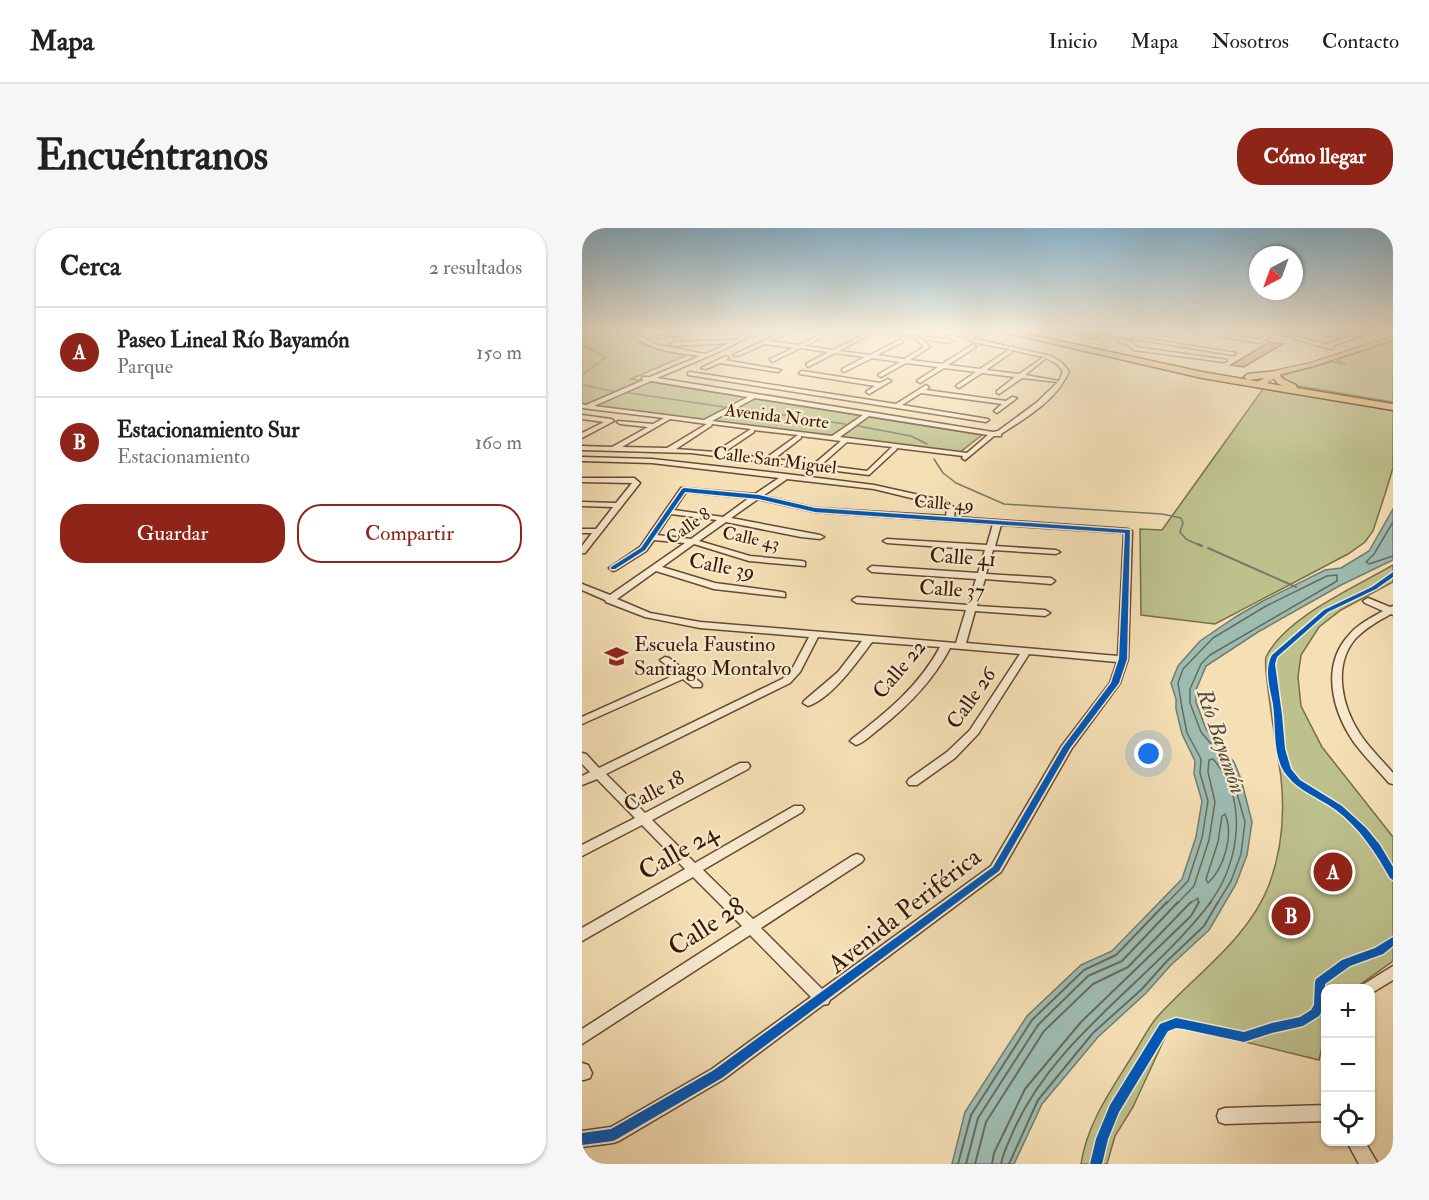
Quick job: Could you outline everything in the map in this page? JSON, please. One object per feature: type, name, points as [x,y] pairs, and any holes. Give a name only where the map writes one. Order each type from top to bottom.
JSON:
[{"type":"highway","points":[[1211,375],[1389,405]]},
{"type":"highway","points":[[1222,377],[1272,375]]},
{"type":"highway","points":[[1276,375],[1280,381],[1300,389]]},
{"type":"highway","points":[[1222,377],[1239,386],[1244,392]]},
{"type":"highway","points":[[1260,384],[1389,405]]},
{"type":"main road","points":[[1260,384],[1275,375]]},
{"type":"street","points":[[583,407],[656,375]]},
{"type":"street","points":[[680,379],[689,375]]},
{"type":"street","points":[[694,375],[986,420]]},
{"type":"street","points":[[920,381],[930,375]]},
{"type":"street","points":[[959,386],[976,375]]},
{"type":"street","points":[[1010,375],[1056,381]]},
{"type":"street","points":[[646,379],[997,434],[1061,384],[1065,375]]},
{"type":"street","points":[[803,376],[880,385]]},
{"type":"street","points":[[999,392],[1020,376]]},
{"type":"street","points":[[750,384],[760,379]]},
{"type":"street","points":[[855,400],[888,381]]},
{"type":"street","points":[[781,388],[790,384]]},
{"type":"street","points":[[897,406],[929,385]]},
{"type":"street","points":[[669,450],[706,424],[769,386]]},
{"type":"street","points":[[921,391],[1007,403]]},
{"type":"street","points":[[978,426],[1014,398]]},
{"type":"street","name":"Avenida Norte","points":[[583,407],[967,459],[997,434]]},
{"type":"street","points":[[832,439],[868,414]]},
{"type":"street","points":[[582,417],[611,421],[582,436]]},
{"type":"street","points":[[615,448],[667,419]]},
{"type":"street","points":[[620,422],[654,427]]},
{"type":"street","points":[[717,454],[752,431]]},
{"type":"street","points":[[768,460],[799,437]]},
{"type":"street","points":[[816,466],[844,442]]},
{"type":"street","points":[[582,448],[669,450],[717,454],[869,472],[894,449]]},
{"type":"street","name":"Calle San Miguel","points":[[582,459],[652,461],[874,487],[943,503],[951,508],[950,518]]},
{"type":"street","name":"Calle 8","points":[[609,600],[786,476]]},
{"type":"street","points":[[582,480],[634,480],[636,483],[582,551]]},
{"type":"street","name":"Calle 49","points":[[669,512],[684,490],[759,497],[815,510],[1128,531]]},
{"type":"street","points":[[582,504],[619,505]]},
{"type":"street","points":[[613,568],[643,549],[669,512],[705,514],[776,532],[820,537]]},
{"type":"street","points":[[960,647],[998,521]]},
{"type":"street","points":[[582,531],[598,531]]},
{"type":"street","name":"Avenida Periférica","points":[[582,1139],[613,1135],[718,1074],[823,999],[996,869],[1067,747],[1115,682],[1123,659],[1128,531]]},
{"type":"street","name":"Calle 43","points":[[651,537],[694,542],[749,558],[802,564]]},
{"type":"street","points":[[887,541],[1056,552]]},
{"type":"street","name":"Calle 39","points":[[656,568],[714,586],[783,594]]},
{"type":"street","name":"Calle 41","points":[[872,569],[1051,581]]},
{"type":"street","points":[[582,587],[648,615],[700,625],[814,636],[1123,659]]},
{"type":"street","name":"Calle 37","points":[[857,600],[1045,614]]},
{"type":"street","points":[[1368,601],[1392,611]]},
{"type":"street","points":[[1392,611],[1364,626],[1348,643],[1338,665],[1337,689],[1343,712],[1356,737],[1393,780]]},
{"type":"street","points":[[582,781],[786,681],[795,672],[814,636]]},
{"type":"street","points":[[808,703],[827,690],[849,668],[868,640]]},
{"type":"street","name":"Calle 22","points":[[856,741],[902,707],[939,661],[946,646]]},
{"type":"street","name":"Calle 26","points":[[913,782],[951,755],[974,732],[1026,652]]},
{"type":"street","points":[[665,660],[697,685]]},
{"type":"street","points":[[582,721],[684,675]]},
{"type":"street","points":[[582,758],[823,999]]},
{"type":"street","name":"Calle 18","points":[[582,851],[744,766]]},
{"type":"street","name":"Calle 24","points":[[582,935],[798,809]]},
{"type":"street","name":"Calle 28","points":[[582,1037],[857,859]]},
{"type":"street","points":[[1375,984],[1393,972]]},
{"type":"street","points":[[1225,1116],[1321,1113]]},
{"type":"street","points":[[1358,1146],[1369,1164]]},
{"type":"green space","points":[[582,375],[641,375],[631,379],[982,435],[959,453],[582,404]]},
{"type":"green space","points":[[1284,375],[1393,375],[1393,402],[1293,385],[1282,379]]},
{"type":"green space","points":[[1263,389],[1393,409],[1393,468],[1373,531],[1365,542],[1348,554],[1215,624],[1141,615],[1140,529],[1162,530]]},
{"type":"green space","points":[[1393,565],[1393,582],[1341,610],[1319,627],[1301,655],[1298,677],[1301,706],[1322,747],[1393,837],[1393,961],[1361,984],[1321,984],[1319,1060],[1185,1027],[1176,1026],[1168,1031],[1133,1107],[1115,1136],[1107,1164],[1081,1164],[1095,1119],[1152,1024],[1235,939],[1260,904],[1269,885],[1280,846],[1283,805],[1266,676],[1266,657],[1275,642],[1289,629],[1342,593]]},
{"type":"water","points":[[1393,509],[1393,560],[1341,585],[1258,632],[1206,666],[1196,690],[1196,702],[1206,729],[1234,762],[1241,779],[1252,822],[1247,855],[1236,884],[1209,930],[1098,1037],[1042,1104],[1014,1164],[952,1164],[965,1112],[1027,1016],[1081,965],[1112,951],[1182,879],[1196,837],[1202,801],[1194,774],[1195,761],[1182,734],[1171,683],[1178,666],[1200,641],[1237,616],[1325,570],[1341,568],[1369,551]]},
{"type":"waterway","points":[[582,385],[613,391]]},
{"type":"waterway","points":[[623,392],[724,407]]},
{"type":"waterway","points":[[735,408],[845,424]]},
{"type":"waterway","points":[[858,426],[911,436],[927,444]]},
{"type":"waterway","points":[[934,459],[943,473],[956,483],[1004,504],[1162,514],[1181,518],[1183,523],[1180,532],[1186,539],[1201,546]]},
{"type":"waterway","points":[[1198,544],[1202,546]]},
{"type":"waterway","points":[[1208,548],[1296,587]]},
{"type":"cycle path","points":[[582,1139],[613,1135],[718,1074],[996,869],[1067,747],[1115,683],[1123,659],[1128,531],[815,510],[759,497],[684,490],[643,549],[613,568]]},
{"type":"cycle path","points":[[1393,574],[1374,588],[1326,611],[1274,656],[1271,664],[1281,749],[1287,769],[1297,782],[1339,808],[1363,830],[1393,876]]},
{"type":"cycle path","points":[[1096,1164],[1102,1139],[1114,1109],[1164,1027],[1176,1023],[1244,1037],[1303,1021],[1315,1013],[1319,1006],[1320,982],[1346,963],[1379,951],[1393,941]]},
{"type":"place","name":"Escuela Faustino Santiago Montalvo","points":[[616,656]]},
{"type":"place","name":"Paseo Lineal Río Bayamón","points":[[1333,872]]},
{"type":"place","name":"Estacionamiento Sur","points":[[1291,916]]},
{"type":"water label","name":"Río Bayamón","points":[[1222,741]]}]
